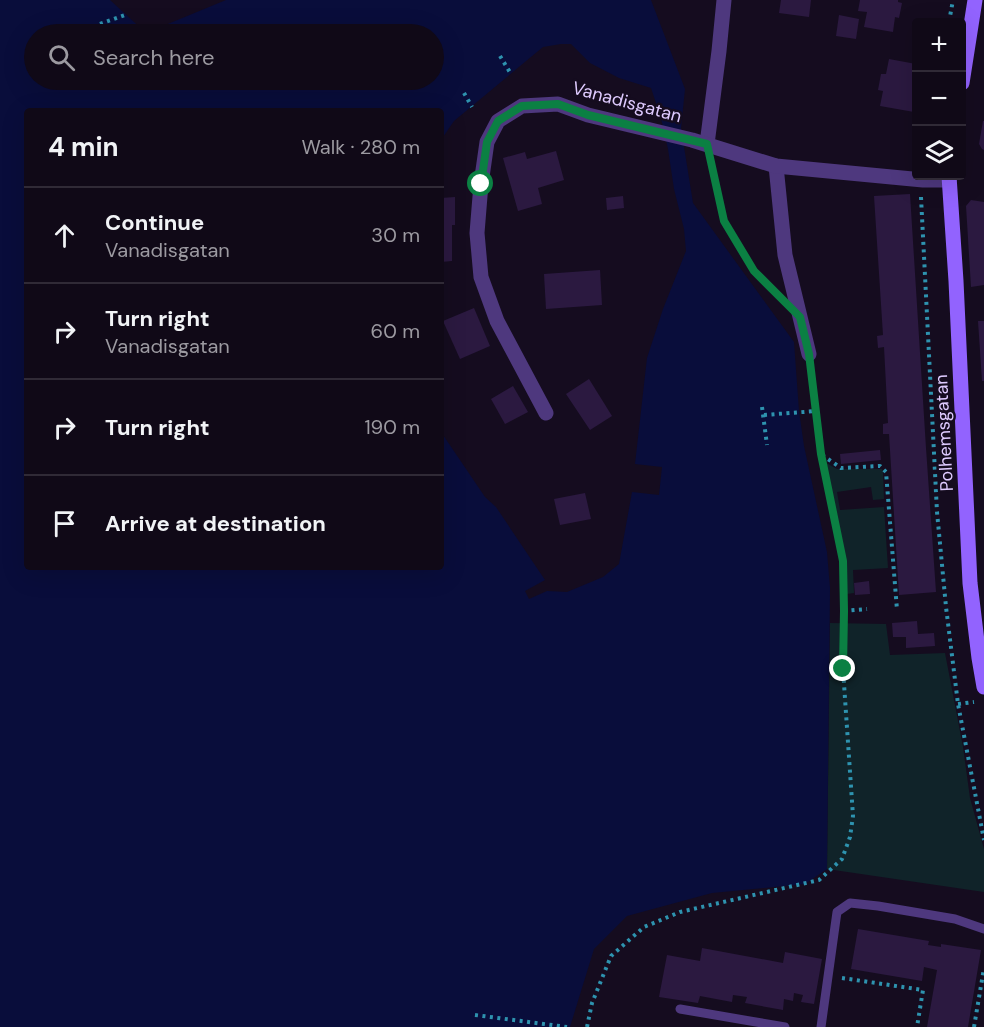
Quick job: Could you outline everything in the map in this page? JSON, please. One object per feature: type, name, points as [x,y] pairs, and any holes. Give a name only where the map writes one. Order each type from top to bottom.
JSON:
[{"type":"street","points":[[707,144],[724,0]]},
{"type":"street","points":[[964,72],[975,0]]},
{"type":"street","name":"Vanadisgatan","points":[[546,413],[497,321],[481,278],[477,233],[481,184],[487,142],[498,121],[522,106],[558,104],[588,115],[692,140],[776,165],[912,179]]},
{"type":"street","points":[[776,165],[785,255],[809,354]]},
{"type":"street","name":"Polhemsgatan","points":[[949,180],[970,583],[984,687]]},
{"type":"lane","points":[[821,1027],[837,912],[850,903],[955,919],[984,929]]},
{"type":"lane","points":[[680,1009],[785,1027]]},
{"type":"path","points":[[950,18],[953,0]]},
{"type":"path","points":[[99,24],[125,15]]},
{"type":"path","points":[[500,56],[511,74]]},
{"type":"path","points":[[464,93],[472,106]]},
{"type":"path","points":[[707,144],[724,221],[754,271],[777,294]]},
{"type":"path","points":[[923,180],[921,201],[937,512],[958,704],[984,840]]},
{"type":"path","points":[[587,1027],[592,1003],[611,956],[644,927],[680,912],[819,880],[842,859],[850,837],[853,816],[843,669],[843,561],[821,454],[809,354]]},
{"type":"path","points":[[762,407],[768,445]]},
{"type":"path","points":[[764,415],[816,411]]},
{"type":"path","points":[[821,454],[841,468],[880,466],[886,471],[897,610]]},
{"type":"path","points":[[844,611],[867,609]]},
{"type":"path","points":[[958,704],[975,701]]},
{"type":"path","points":[[974,1027],[984,968]]},
{"type":"path","points":[[841,978],[923,990],[917,1027]]},
{"type":"path","points":[[475,1016],[567,1027]]},
{"type":"shaded area","points":[[0,0],[110,0],[136,24],[24,24],[24,90],[444,90],[444,24],[168,24],[226,0],[651,0],[685,89],[681,128],[693,203],[794,342],[804,446],[827,552],[830,588],[827,869],[805,884],[712,893],[627,916],[594,949],[570,1027],[0,1027]]},
{"type":"shaded area","points":[[821,460],[837,469],[882,469],[883,472],[884,499],[873,500],[871,487],[837,492],[840,510],[884,507],[888,568],[853,570],[854,593],[847,594]]},
{"type":"shaded area","points":[[830,623],[886,624],[890,655],[945,653],[970,798],[984,849],[984,892],[827,869]]},
{"type":"building","points":[[781,0],[811,0],[809,17],[779,13]]},
{"type":"building","points":[[860,0],[898,0],[902,3],[899,18],[895,17],[893,32],[864,27],[867,12],[858,11]]},
{"type":"building","points":[[839,15],[859,19],[856,39],[836,36]]},
{"type":"building","points":[[889,59],[912,63],[912,112],[880,106],[883,91],[878,90],[881,74],[886,74]]},
{"type":"building","points":[[984,121],[984,150],[979,144]]},
{"type":"building","points":[[556,151],[564,180],[538,188],[542,204],[518,211],[503,158],[525,152],[527,159]]},
{"type":"building","points":[[910,194],[936,592],[899,595],[889,434],[883,434],[883,424],[888,423],[884,347],[878,348],[877,336],[883,335],[874,196]]},
{"type":"building","points":[[623,196],[624,208],[607,210],[606,198]]},
{"type":"building","points":[[455,197],[452,261],[444,262],[444,198]]},
{"type":"building","points":[[971,200],[984,202],[984,285],[971,287],[966,206]]},
{"type":"building","points":[[600,270],[602,305],[546,309],[544,274]]},
{"type":"building","points":[[474,308],[490,346],[460,359],[444,321]]},
{"type":"building","points":[[978,321],[984,321],[984,381],[982,381]]},
{"type":"building","points":[[589,379],[612,416],[590,430],[566,394]]},
{"type":"building","points":[[513,386],[528,412],[505,424],[491,399]]},
{"type":"building","points":[[880,450],[881,460],[841,464],[840,454]]},
{"type":"building","points":[[585,493],[591,519],[560,525],[554,499]]},
{"type":"building","points":[[869,581],[870,594],[855,595],[854,583]]},
{"type":"building","points":[[917,621],[918,634],[934,633],[935,646],[906,648],[906,637],[893,637],[892,623]]},
{"type":"building","points":[[858,929],[929,941],[928,945],[941,947],[941,944],[981,950],[968,1027],[927,1027],[937,970],[924,967],[922,981],[851,969]]},
{"type":"building","points":[[702,948],[783,963],[785,952],[822,959],[814,1004],[801,1002],[803,995],[794,993],[793,1001],[784,999],[783,1010],[745,1003],[747,997],[733,995],[732,1002],[700,996],[698,1003],[659,997],[667,955],[700,961]]},
{"type":"route","points":[[481,184],[487,142],[498,121],[522,106],[558,104],[588,115],[707,144],[724,221],[754,271],[800,317],[809,354],[821,454],[843,561],[843,669]]}]
